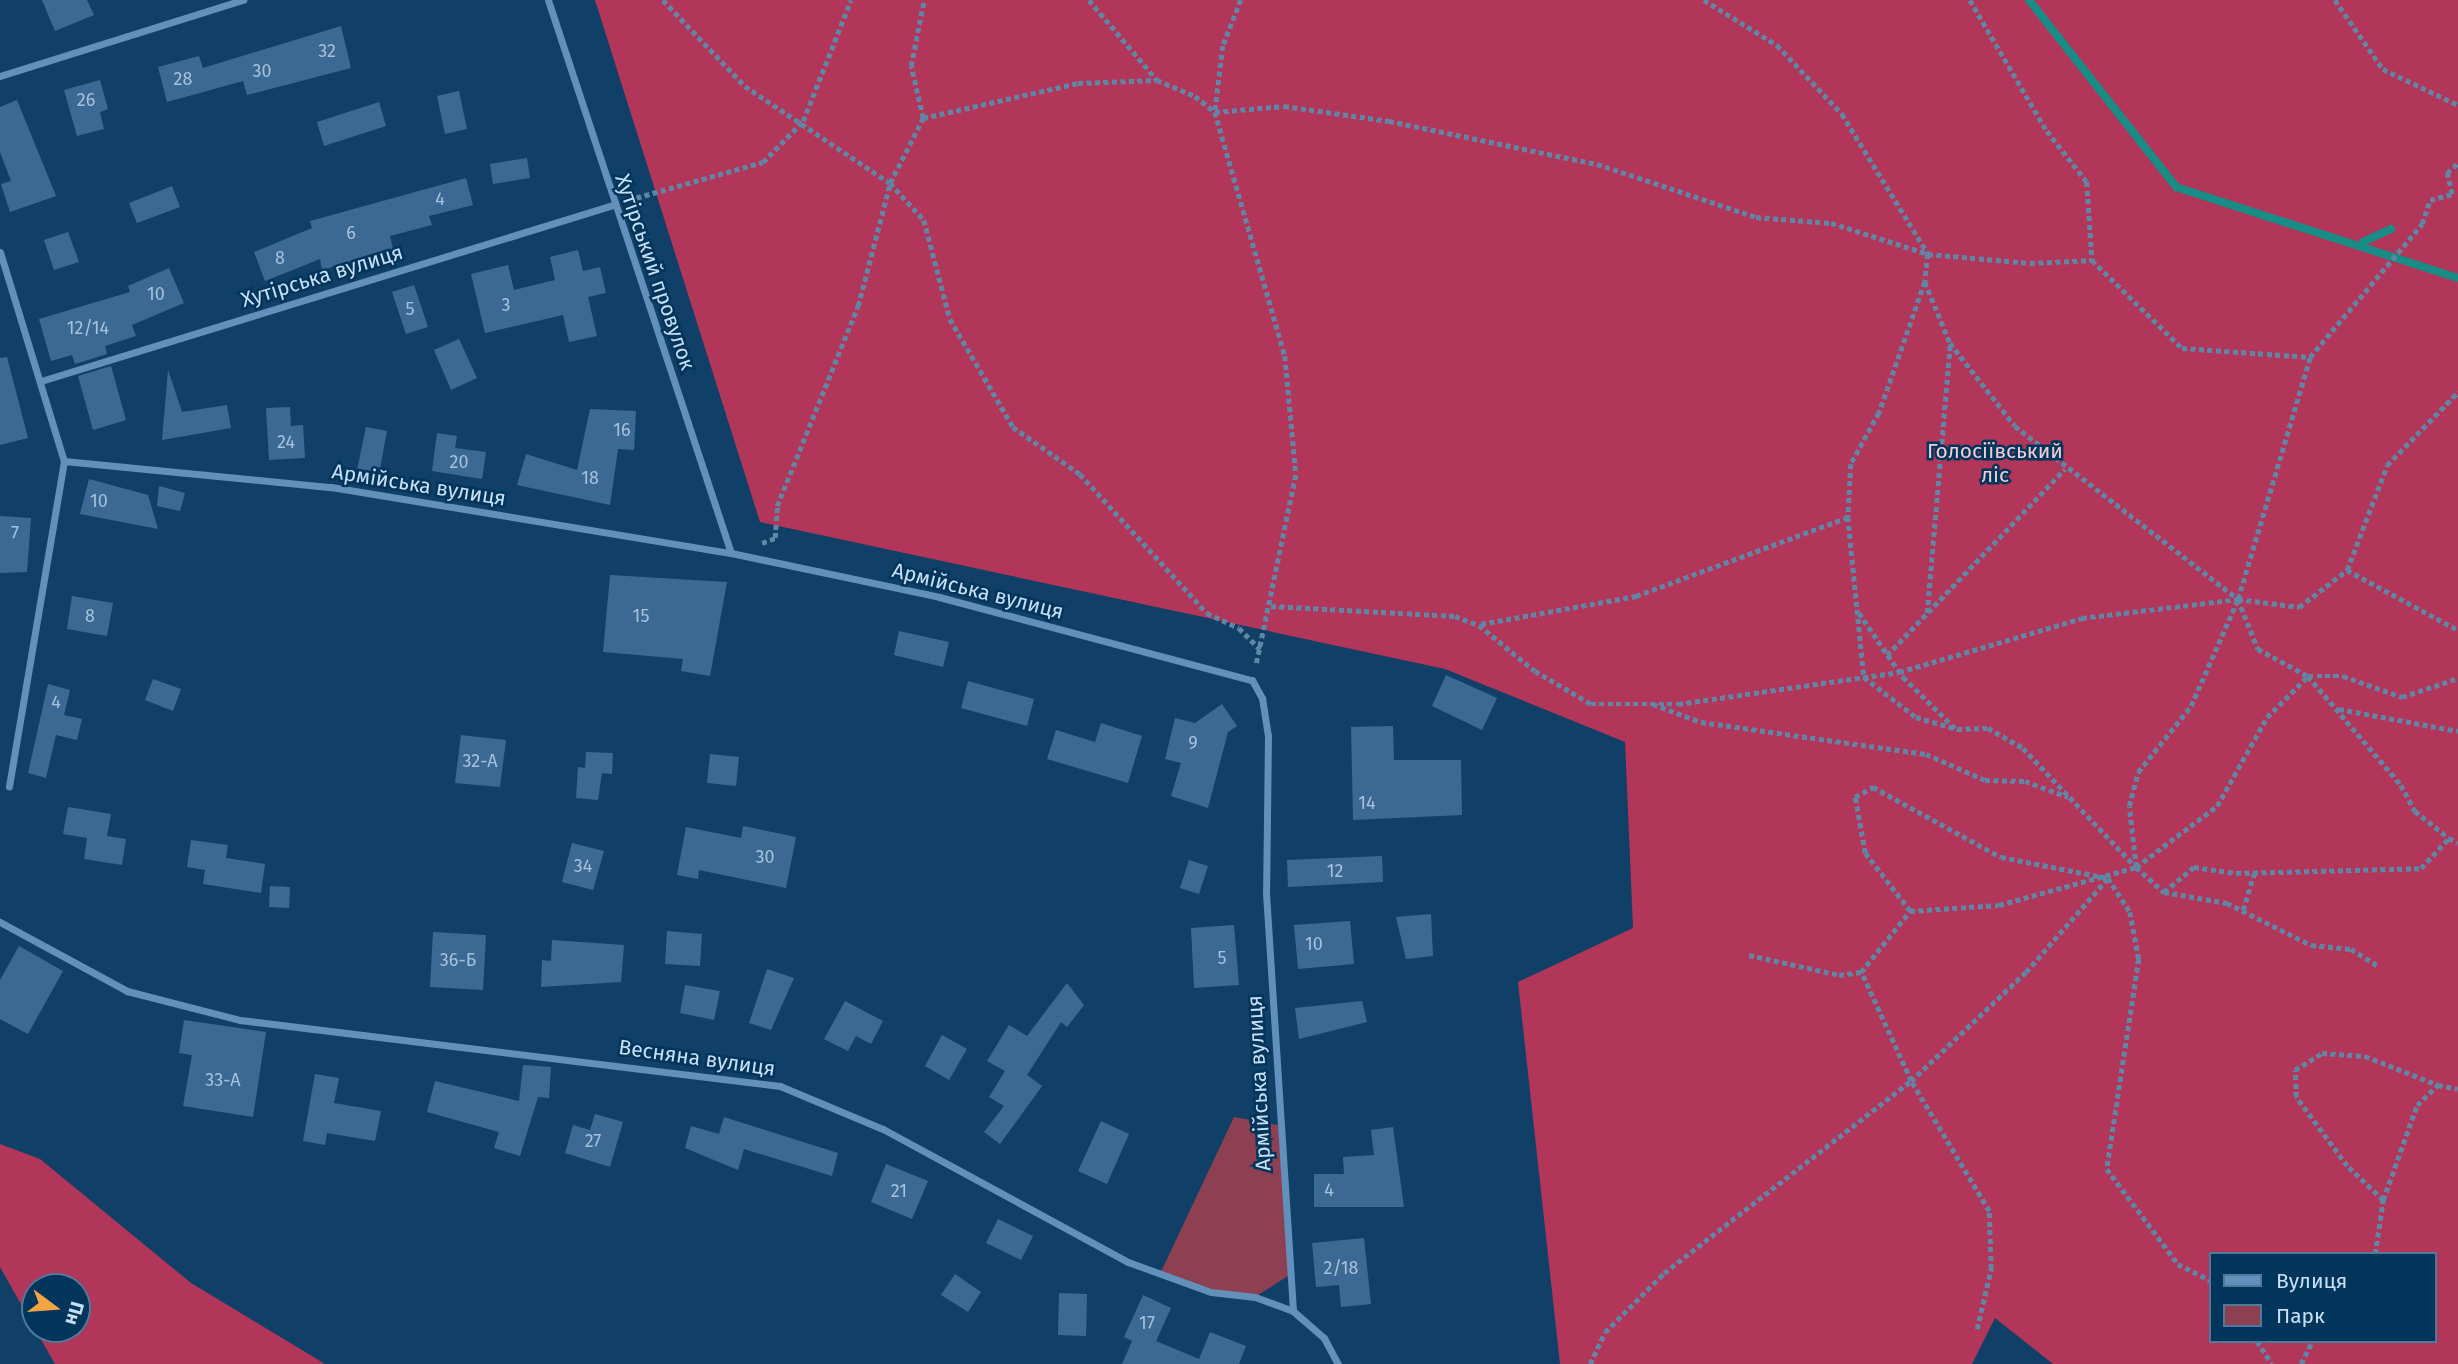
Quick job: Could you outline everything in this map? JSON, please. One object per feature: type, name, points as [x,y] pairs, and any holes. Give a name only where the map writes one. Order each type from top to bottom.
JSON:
[{"type":"street","points":[[0,76],[243,0]]},
{"type":"street","name":"Хутірський провулок","points":[[548,0],[613,205],[732,553]]},
{"type":"street","name":"Хутірська вулиця","points":[[41,381],[613,205]]},
{"type":"street","points":[[0,252],[64,461],[9,786]]},
{"type":"street","name":"Армійська вулиця","points":[[64,461],[331,487],[732,553],[939,597],[1251,680],[1262,698],[1268,736],[1266,893],[1293,1311]]},
{"type":"street","name":"Весняна вулиця","points":[[0,922],[127,991],[240,1020],[780,1086],[883,1129],[1128,1262],[1211,1293],[1255,1297],[1293,1311],[1324,1338],[1338,1364]]},
{"type":"path","points":[[663,0],[745,86],[803,121],[890,183],[924,220],[950,319],[1013,427],[1080,474],[1207,614],[1239,628],[1260,649]]},
{"type":"path","points":[[613,205],[763,162],[803,121],[851,0]]},
{"type":"path","points":[[732,553],[775,538],[777,506],[858,306],[890,183],[923,118],[911,66],[924,0]]},
{"type":"path","points":[[1089,0],[1157,80]]},
{"type":"path","points":[[1241,0],[1223,46],[1215,112],[1285,356],[1296,475],[1271,606],[1251,680]]},
{"type":"path","points":[[1704,0],[1777,45],[1842,114],[1928,254],[1925,282],[1879,413],[1851,464],[1848,517],[1864,677],[1916,718],[1957,729],[1988,728],[2023,748],[2136,867],[2164,892],[2243,910],[2311,945],[2351,949],[2378,966]]},
{"type":"path","points":[[1970,0],[2047,131],[2087,182],[2092,260],[2182,348],[2310,357]]},
{"type":"path","points":[[2335,0],[2383,68],[2458,105]]},
{"type":"path","points":[[923,118],[1079,83],[1157,80],[1195,96],[1215,112],[1284,106],[1389,121],[1597,164],[1756,217],[1831,223],[1928,254],[2030,263],[2092,260]]},
{"type":"path","points":[[2136,867],[2129,806],[2138,772],[2191,706],[2238,599],[2310,357],[2422,224],[2430,200],[2452,194],[2446,173],[2458,163]]},
{"type":"path","points":[[1925,282],[1950,343],[2015,426],[2065,470],[2238,599],[2258,649],[2308,676],[2401,785],[2415,811],[2458,843]]},
{"type":"path","points":[[1927,613],[1950,343]]},
{"type":"path","points":[[1479,625],[1535,671],[1591,704],[1678,704],[1899,672],[2082,618],[2238,599],[2299,607],[2347,570],[2387,466],[2458,391]]},
{"type":"path","points":[[1887,655],[2065,470]]},
{"type":"path","points":[[1271,606],[1382,608],[1479,625],[1636,596],[1848,517]]},
{"type":"path","points":[[2347,570],[2458,631]]},
{"type":"path","points":[[1857,611],[1899,672],[1957,729]]},
{"type":"path","points":[[1749,956],[1839,975],[1861,972],[1910,911],[1998,905],[2108,878],[2136,867],[2217,806],[2267,717],[2308,676],[2343,676],[2402,696],[2458,678]]},
{"type":"path","points":[[1647,702],[1700,722],[1926,754],[1985,780],[2025,781],[2072,799]]},
{"type":"path","points":[[2337,709],[2458,731]]},
{"type":"path","points":[[1910,911],[1865,853],[1855,797],[1872,787],[2001,857],[2108,878],[2130,912],[2139,959],[2107,1169],[2178,1264],[2210,1280]]},
{"type":"path","points":[[2164,892],[2194,867],[2254,873],[2421,868],[2449,838]]},
{"type":"path","points":[[2243,910],[2254,873]]},
{"type":"path","points":[[1590,1364],[1605,1332],[1664,1273],[1863,1112],[1911,1081],[2026,972],[2108,878]]},
{"type":"path","points":[[1861,972],[1911,1081],[1989,1211],[1991,1269],[1977,1329]]},
{"type":"path","points":[[2383,1199],[2347,1166],[2296,1097],[2295,1070],[2322,1053],[2365,1056],[2438,1085],[2458,1089]]},
{"type":"path","points":[[2375,1252],[2383,1199],[2417,1105],[2438,1085]]},
{"type":"path","points":[[2259,1343],[2272,1364]]},
{"type":"path","points":[[2301,1364],[2311,1343]]},
{"type":"green space","name":"Голосіївський ліс","points":[[595,0],[2458,0],[2458,1364],[2053,1364],[1995,1318],[1972,1364],[1560,1364],[1518,982],[1633,928],[1625,742],[1445,669],[760,522]]},
{"type":"green space","points":[[1234,1117],[1278,1125],[1291,1274],[1255,1297],[1211,1292],[1160,1274]]},
{"type":"green space","points":[[0,1144],[40,1159],[191,1283],[325,1364],[55,1364],[43,1343],[91,1343],[91,1273],[21,1273],[21,1304],[0,1267]]},
{"type":"building","points":[[42,0],[87,0],[94,15],[55,31]]},
{"type":"building","points":[[341,26],[351,68],[247,95],[243,81],[167,102],[158,67],[199,56],[203,68]]},
{"type":"building","points":[[100,80],[108,109],[100,112],[104,129],[77,136],[64,90]]},
{"type":"building","points":[[459,91],[467,129],[445,134],[437,96]]},
{"type":"building","points":[[17,100],[56,196],[10,212],[1,184],[11,181],[0,152],[0,107]]},
{"type":"building","points":[[379,102],[386,126],[324,146],[317,122]]},
{"type":"building","points":[[527,158],[530,178],[493,184],[490,164]]},
{"type":"building","points":[[466,178],[473,205],[429,216],[432,225],[390,236],[393,249],[322,270],[320,259],[265,281],[254,252],[312,228],[310,221]]},
{"type":"building","points":[[172,186],[180,207],[137,223],[129,203]]},
{"type":"building","points":[[68,232],[79,262],[54,270],[44,240]]},
{"type":"building","points":[[578,250],[583,271],[600,267],[606,293],[588,297],[597,336],[569,342],[563,315],[485,333],[471,274],[508,265],[514,290],[555,280],[550,257]]},
{"type":"building","points":[[169,268],[184,303],[132,325],[136,336],[105,346],[107,354],[75,364],[72,355],[51,361],[39,319],[130,292],[128,286]]},
{"type":"building","points":[[414,285],[428,327],[406,334],[392,292]]},
{"type":"building","points":[[459,339],[477,378],[451,390],[434,350]]},
{"type":"building","points":[[7,357],[28,438],[0,445],[0,358]]},
{"type":"building","points":[[111,366],[126,420],[93,430],[78,376]]},
{"type":"building","points":[[168,370],[182,412],[227,405],[231,428],[162,440]]},
{"type":"building","points":[[290,407],[291,426],[303,425],[305,458],[269,460],[266,408]]},
{"type":"building","points":[[590,409],[636,411],[634,450],[618,449],[610,505],[517,485],[526,454],[577,470]]},
{"type":"building","points":[[366,427],[387,431],[379,474],[357,470]]},
{"type":"building","points":[[437,433],[457,436],[455,448],[486,452],[482,479],[432,471]]},
{"type":"building","points":[[89,479],[148,495],[158,529],[80,514]]},
{"type":"building","points":[[159,486],[185,493],[180,511],[157,506]]},
{"type":"building","points":[[0,516],[31,518],[27,572],[0,573]]},
{"type":"building","points":[[610,575],[727,582],[710,676],[681,671],[683,659],[603,652]]},
{"type":"building","points":[[72,596],[113,603],[107,636],[67,629]]},
{"type":"building","points":[[899,631],[949,642],[943,667],[894,655]]},
{"type":"building","points":[[1446,675],[1497,698],[1482,730],[1432,706]]},
{"type":"building","points":[[153,679],[181,689],[173,711],[145,700]]},
{"type":"building","points":[[968,681],[1034,699],[1027,726],[961,708]]},
{"type":"building","points":[[48,684],[70,690],[64,715],[82,719],[77,740],[56,735],[46,778],[28,773]]},
{"type":"building","points":[[1222,704],[1237,726],[1228,732],[1208,808],[1171,796],[1181,763],[1165,759],[1175,718],[1195,723]]},
{"type":"building","points":[[1101,723],[1142,736],[1128,783],[1047,759],[1056,730],[1095,742]]},
{"type":"building","points":[[1393,726],[1394,760],[1461,760],[1462,815],[1353,820],[1351,727]]},
{"type":"building","points":[[461,735],[506,740],[500,787],[455,783]]},
{"type":"building","points":[[586,752],[613,753],[612,774],[602,773],[598,800],[576,798],[578,767],[585,768]]},
{"type":"building","points":[[710,754],[739,757],[736,786],[707,783]]},
{"type":"building","points":[[68,807],[111,814],[107,836],[126,839],[122,865],[84,859],[87,838],[63,834]]},
{"type":"building","points":[[743,826],[796,837],[786,888],[699,870],[698,879],[677,875],[686,827],[741,838]]},
{"type":"building","points":[[191,840],[228,845],[226,858],[265,864],[261,893],[203,884],[205,870],[187,867]]},
{"type":"building","points":[[572,843],[604,851],[593,890],[562,882]]},
{"type":"building","points":[[1382,856],[1383,882],[1288,887],[1287,860]]},
{"type":"building","points":[[1189,860],[1208,866],[1199,894],[1180,888]]},
{"type":"building","points":[[270,886],[290,887],[289,908],[269,907]]},
{"type":"building","points":[[1431,914],[1433,956],[1406,959],[1396,917]]},
{"type":"building","points":[[1350,921],[1354,964],[1298,969],[1294,925]]},
{"type":"building","points":[[1234,925],[1239,985],[1194,988],[1191,928]]},
{"type":"building","points":[[667,931],[702,934],[700,966],[665,964]]},
{"type":"building","points":[[433,932],[486,935],[483,990],[430,987]]},
{"type":"building","points":[[552,940],[624,945],[621,982],[541,987],[542,960],[551,961]]},
{"type":"building","points":[[19,946],[63,971],[28,1034],[0,1019],[0,980]]},
{"type":"building","points":[[767,969],[794,978],[771,1030],[749,1023]]},
{"type":"building","points":[[1067,983],[1084,1005],[1067,1027],[1061,1022],[1027,1075],[1042,1086],[1000,1144],[984,1132],[1004,1106],[989,1097],[1005,1071],[987,1061],[1009,1025],[1027,1036]]},
{"type":"building","points":[[685,985],[720,991],[714,1020],[680,1013]]},
{"type":"building","points":[[845,1001],[883,1021],[871,1044],[856,1036],[848,1051],[824,1039]]},
{"type":"building","points":[[1362,1001],[1367,1022],[1299,1039],[1295,1008]]},
{"type":"building","points":[[184,1020],[266,1032],[253,1117],[183,1106],[192,1055],[179,1053]]},
{"type":"building","points":[[942,1035],[967,1049],[949,1080],[925,1066]]},
{"type":"building","points":[[523,1065],[551,1067],[549,1098],[538,1097],[520,1156],[494,1148],[499,1132],[427,1112],[435,1081],[519,1101]]},
{"type":"building","points":[[315,1074],[339,1078],[334,1103],[381,1111],[375,1141],[327,1133],[325,1145],[303,1141]]},
{"type":"building","points":[[595,1114],[623,1122],[610,1167],[565,1153],[573,1125],[590,1130]]},
{"type":"building","points":[[724,1117],[838,1153],[832,1176],[744,1149],[738,1170],[685,1148],[691,1126],[719,1134]]},
{"type":"building","points":[[1101,1121],[1129,1134],[1107,1184],[1078,1171]]},
{"type":"building","points":[[1393,1127],[1404,1207],[1314,1207],[1314,1174],[1344,1174],[1343,1157],[1374,1155],[1371,1130]]},
{"type":"building","points":[[886,1164],[928,1181],[912,1219],[871,1202]]},
{"type":"building","points":[[998,1219],[1033,1236],[1021,1260],[986,1243]]},
{"type":"building","points":[[1364,1238],[1371,1304],[1341,1307],[1339,1285],[1316,1287],[1312,1243]]},
{"type":"building","points":[[955,1274],[981,1292],[968,1312],[941,1295]]},
{"type":"building","points":[[1059,1293],[1087,1294],[1086,1336],[1058,1335]]},
{"type":"building","points":[[1143,1295],[1171,1308],[1156,1341],[1199,1359],[1210,1332],[1246,1346],[1239,1364],[1122,1364],[1132,1341],[1124,1337]]},
{"type":"waterway","points":[[2029,0],[2176,187],[2458,278]]},
{"type":"waterway","points":[[2363,242],[2391,229]]}]
